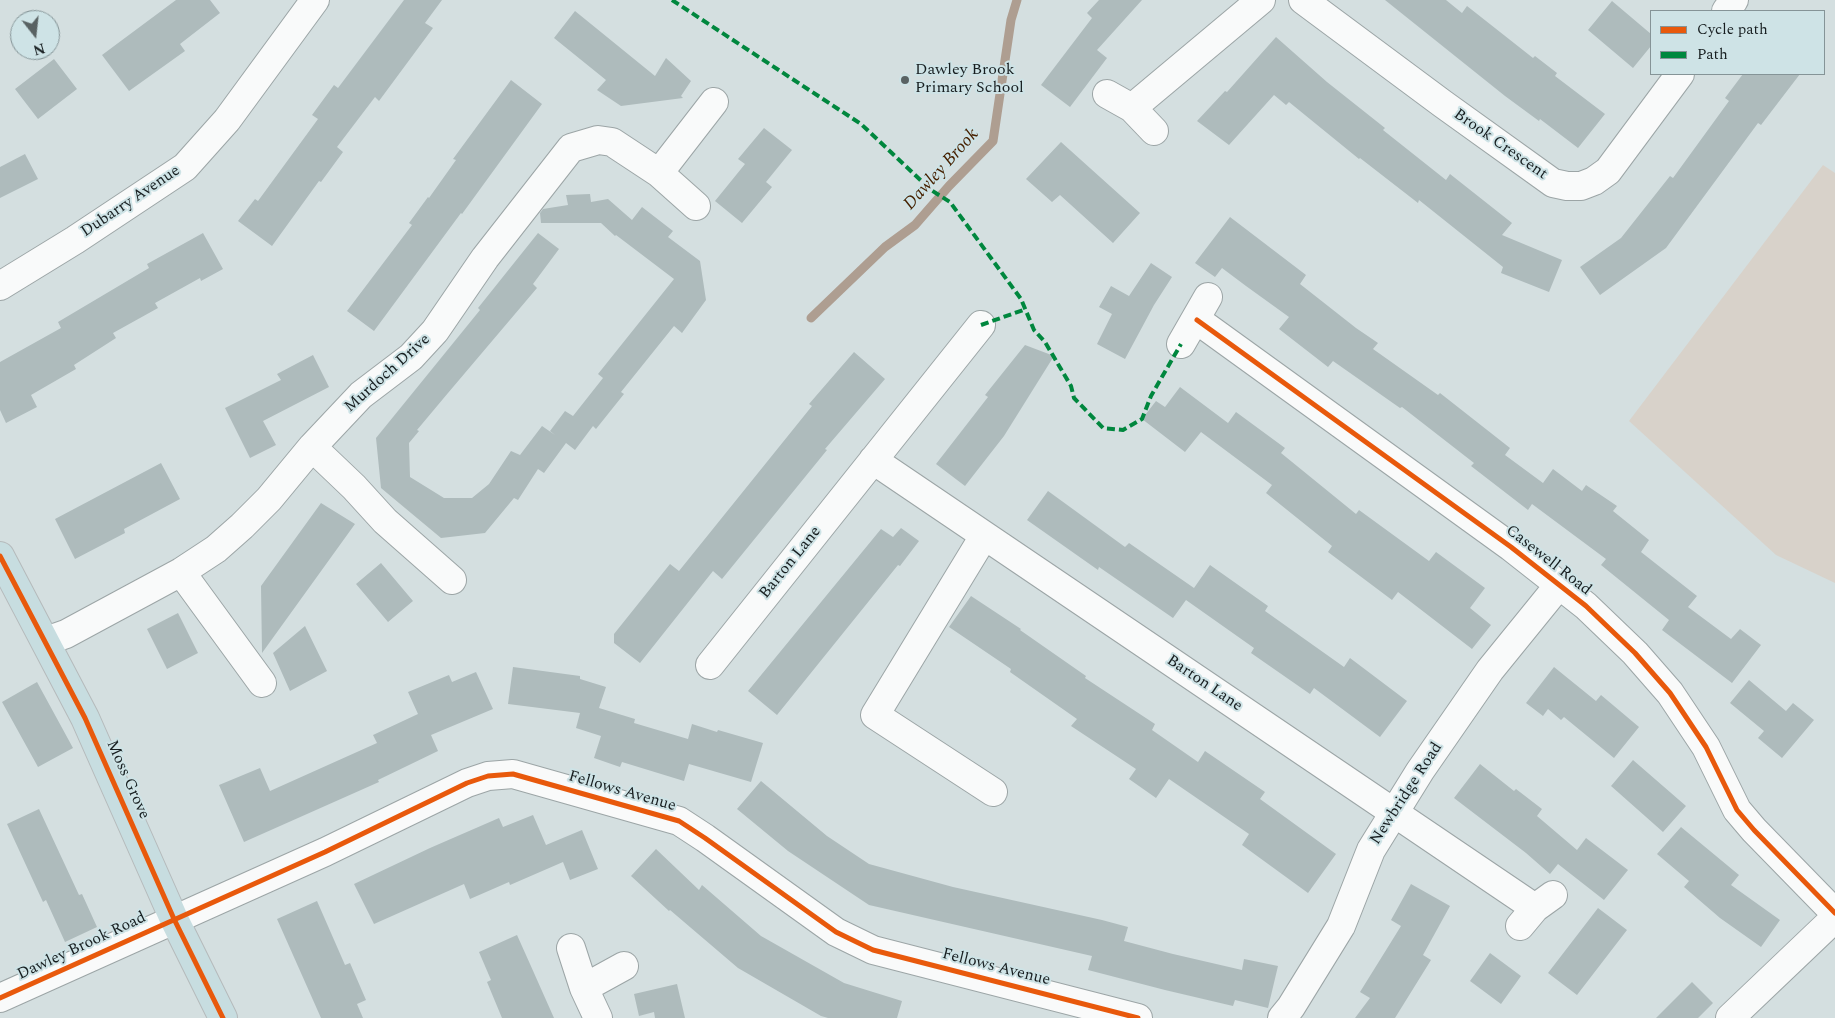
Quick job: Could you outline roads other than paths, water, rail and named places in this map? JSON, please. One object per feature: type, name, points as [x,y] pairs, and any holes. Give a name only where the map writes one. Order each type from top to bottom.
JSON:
[{"type":"highway","name":"Moss Grove","points":[[0,556],[85,718],[174,919],[223,1018]]},
{"type":"street","name":"Dubarry Avenue","points":[[0,286],[75,240],[185,167],[227,120],[315,0]]},
{"type":"street","points":[[1132,108],[1260,0]]},
{"type":"street","name":"Brook Crescent","points":[[1303,0],[1553,183],[1566,186],[1582,186],[1594,181],[1608,171],[1679,75]]},
{"type":"street","points":[[1107,94],[1132,108],[1154,130]]},
{"type":"street","points":[[659,173],[714,102]]},
{"type":"street","name":"Murdoch Drive","points":[[46,641],[66,634],[182,572],[216,549],[242,526],[269,499],[312,447],[361,395],[411,357],[435,331],[485,258],[571,148],[598,140],[612,142],[659,173],[696,206]]},
{"type":"street","name":"Casewell Road","points":[[1181,344],[1202,308],[1586,606],[1635,653],[1670,693],[1706,747],[1736,810],[1835,913]]},
{"type":"street","name":"Barton Lane","points":[[710,665],[981,325]]},
{"type":"street","points":[[312,447],[354,487],[385,521],[452,580]]},
{"type":"street","name":"Barton Lane","points":[[873,460],[1536,909]]},
{"type":"street","points":[[984,536],[875,715],[993,792]]},
{"type":"street","points":[[182,572],[262,683]]},
{"type":"street","name":"Newbridge Road","points":[[1282,1018],[1291,1007],[1341,926],[1371,850],[1420,771],[1490,670],[1559,585]]},
{"type":"street","name":"Fellows Avenue","points":[[174,919],[325,852],[467,783],[488,776],[513,774],[679,821],[836,932],[873,950],[1138,1018]]},
{"type":"street","points":[[1730,1018],[1835,918]]},
{"type":"street","name":"Dawley Brook Road","points":[[0,998],[174,919]]},
{"type":"street","points":[[571,948],[584,988],[598,1018]]},
{"type":"street","points":[[584,988],[624,966]]},
{"type":"waterway","name":"Dawley Brook","points":[[811,318],[885,247],[915,225],[949,186],[993,141],[1011,20],[1017,0]]},
{"type":"place","name":"Dawley Brook Primary School","points":[[905,80]]}]
